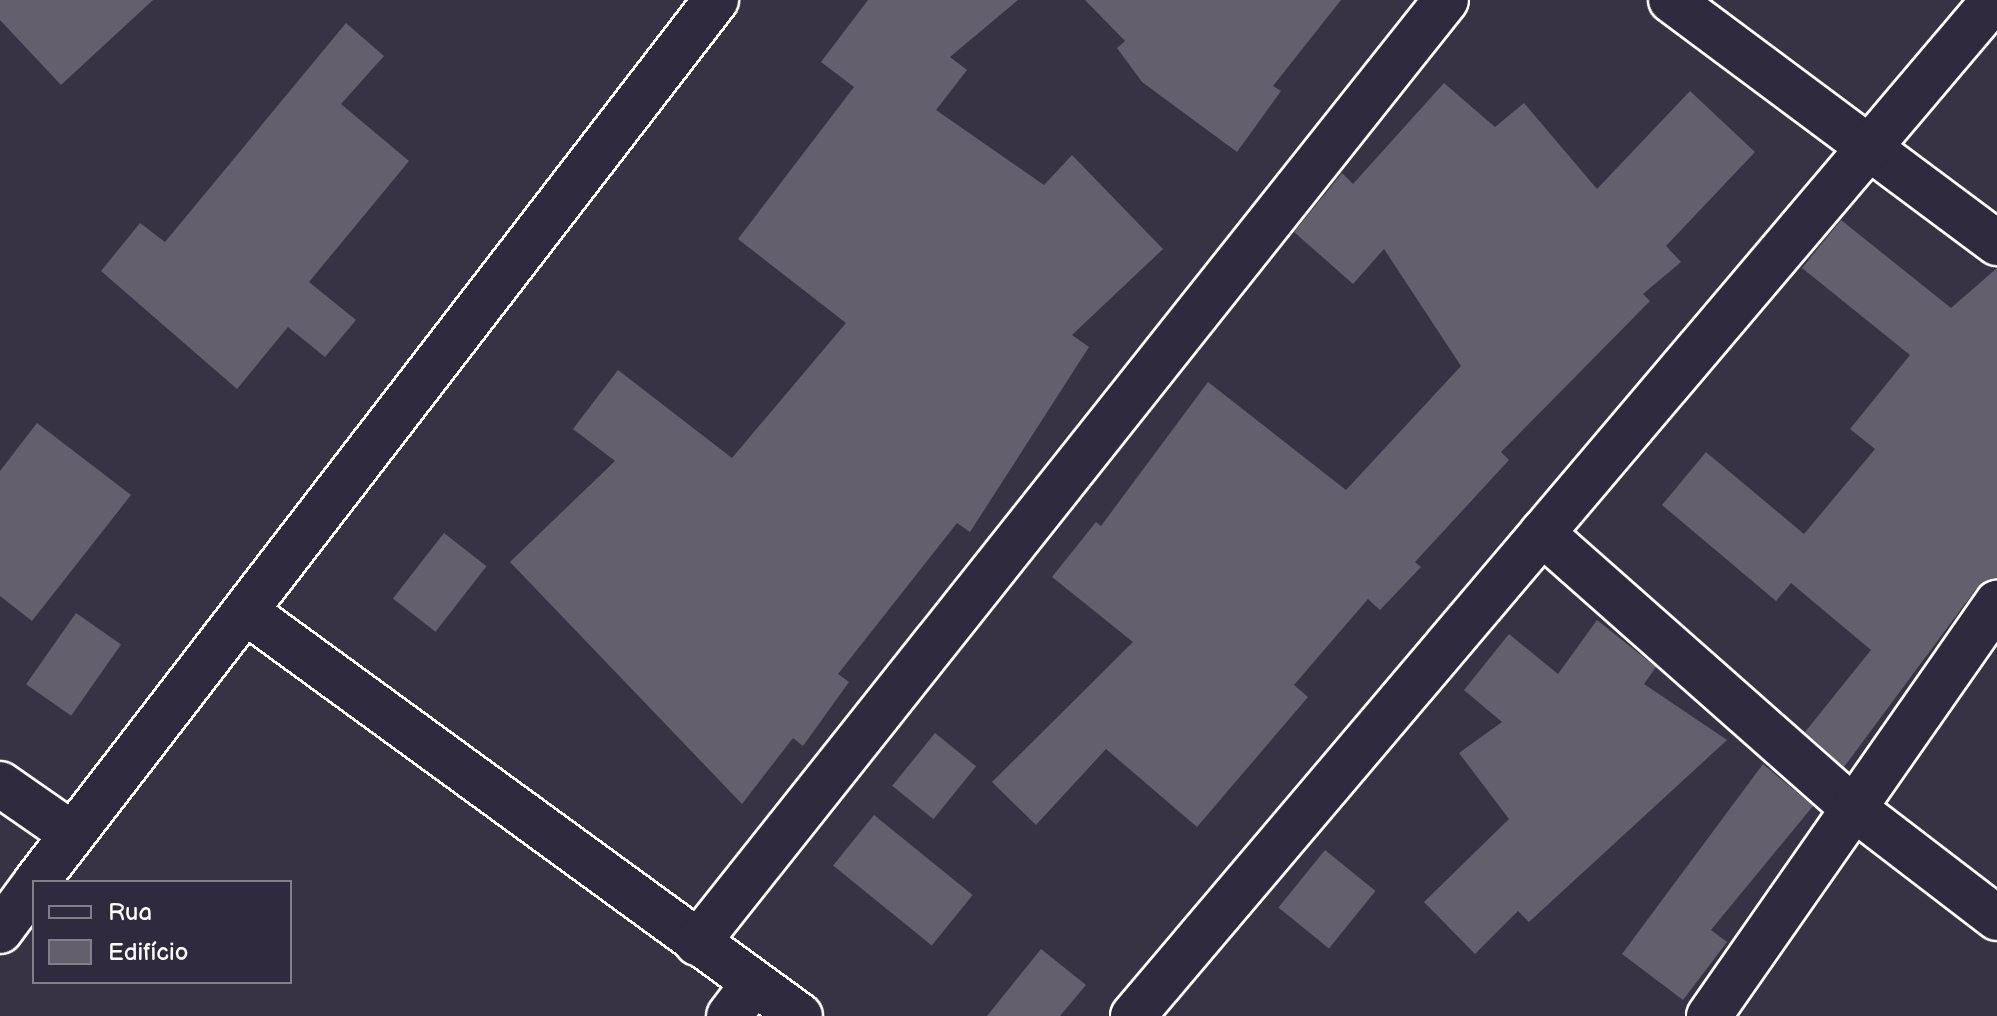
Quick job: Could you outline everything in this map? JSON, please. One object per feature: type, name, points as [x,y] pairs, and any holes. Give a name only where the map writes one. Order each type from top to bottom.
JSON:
[{"type":"street","points":[[37,880],[716,0]]},
{"type":"street","points":[[697,943],[1446,0]]},
{"type":"street","points":[[1671,0],[1866,150],[1997,243]]},
{"type":"street","points":[[1133,1016],[1994,0]]},
{"type":"street","points":[[1542,533],[1851,806],[1997,918]]},
{"type":"street","points":[[1709,1016],[1851,806],[1997,603]]},
{"type":"street","points":[[245,611],[697,943],[741,1000],[800,1016]]},
{"type":"street","points":[[0,784],[72,834]]},
{"type":"street","points":[[0,931],[32,887]]},
{"type":"building","points":[[0,0],[153,0],[61,85],[0,20]]},
{"type":"building","points":[[868,0],[1018,0],[950,57],[967,70],[936,110],[1044,185],[1072,155],[1163,249],[1072,335],[1089,347],[970,532],[957,523],[838,674],[849,682],[803,746],[793,738],[742,804],[510,562],[615,461],[573,429],[618,370],[732,458],[846,323],[738,239],[854,87],[821,62]]},
{"type":"building","points":[[1085,0],[1341,0],[1273,86],[1281,91],[1237,152],[1142,82],[1117,48],[1125,41]]},
{"type":"building","points":[[346,23],[384,56],[341,104],[409,161],[309,282],[356,320],[325,357],[288,327],[237,389],[101,271],[140,223],[165,242]]},
{"type":"building","points":[[1444,83],[1495,127],[1524,103],[1597,189],[1690,91],[1755,152],[1666,246],[1681,262],[1643,294],[1650,301],[1501,452],[1509,460],[1415,562],[1421,567],[1380,610],[1368,599],[1294,685],[1308,697],[1197,827],[1106,749],[1036,825],[992,782],[1133,642],[1052,577],[1096,522],[1101,526],[1208,382],[1346,490],[1461,366],[1384,249],[1353,284],[1294,232],[1342,173],[1353,184]]},
{"type":"building","points":[[1841,220],[1951,308],[1997,268],[1997,578],[1976,589],[1844,767],[1805,732],[1871,650],[1791,583],[1776,601],[1662,505],[1706,452],[1804,534],[1875,449],[1850,429],[1910,355],[1802,268]]},
{"type":"building","points":[[37,423],[131,495],[32,621],[0,596],[0,471]]},
{"type":"building","points":[[444,533],[487,566],[435,632],[393,598]]},
{"type":"building","points":[[76,613],[121,645],[71,716],[26,684]]},
{"type":"building","points":[[1597,620],[1656,667],[1644,684],[1727,740],[1529,922],[1518,911],[1475,954],[1424,902],[1509,819],[1459,753],[1502,722],[1464,690],[1509,634],[1558,674]]},
{"type":"building","points":[[935,733],[976,766],[933,819],[892,786]]},
{"type":"building","points":[[1763,764],[1813,806],[1711,930],[1727,942],[1683,1000],[1622,954]]},
{"type":"building","points":[[874,815],[973,895],[932,945],[833,866]]},
{"type":"building","points":[[1325,850],[1376,891],[1329,948],[1278,908]]},
{"type":"building","points":[[1041,949],[1086,985],[1060,1016],[987,1016]]}]
